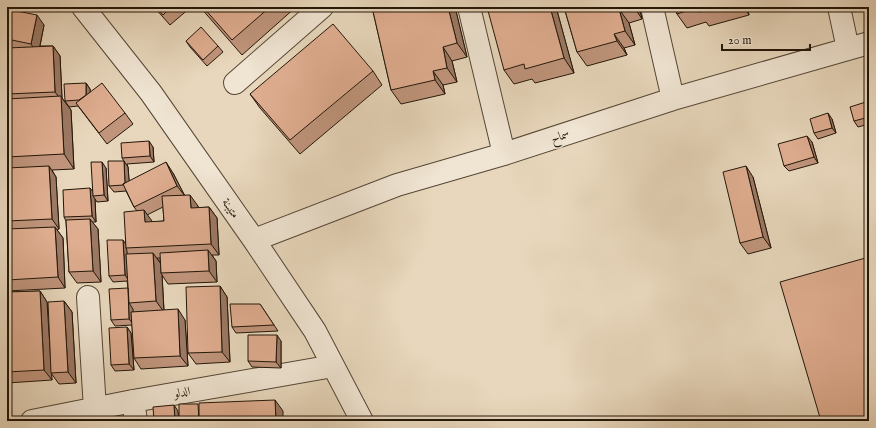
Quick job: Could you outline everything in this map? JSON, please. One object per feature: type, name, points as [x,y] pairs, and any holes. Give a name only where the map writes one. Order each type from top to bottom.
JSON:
[{"type":"street","name":"متيبنة","points":[[83,7],[151,93],[254,240],[315,331],[362,421]]},
{"type":"street","points":[[235,83],[322,7]]},
{"type":"street","points":[[469,7],[504,154]]},
{"type":"street","points":[[652,7],[673,99]]},
{"type":"street","points":[[839,7],[848,49]]},
{"type":"street","name":"سماح","points":[[254,240],[397,185],[504,154],[673,99],[869,43]]},
{"type":"street","points":[[88,297],[95,409]]},
{"type":"street","name":"الدلو","points":[[32,421],[95,409],[134,411],[333,366]]},
{"type":"building","points":[[156,7],[171,7],[163,15]]},
{"type":"building","points":[[203,7],[270,7],[232,40]]},
{"type":"building","points":[[372,7],[448,7],[457,43],[443,47],[447,68],[433,71],[435,80],[391,90]]},
{"type":"building","points":[[487,7],[550,7],[564,58],[525,69],[524,64],[504,70]]},
{"type":"building","points":[[564,7],[626,7],[619,9],[625,31],[614,34],[617,41],[577,52]]},
{"type":"building","points":[[675,7],[698,7],[677,14]]},
{"type":"building","points":[[698,7],[718,7],[699,12]]},
{"type":"building","points":[[7,9],[37,15],[31,44],[7,39]]},
{"type":"building","points":[[333,24],[373,71],[290,140],[250,94]]},
{"type":"building","points":[[201,27],[218,46],[203,60],[186,41]]},
{"type":"building","points":[[53,46],[55,92],[7,94],[7,48]]},
{"type":"building","points":[[86,83],[86,95],[79,100],[65,101],[64,84]]},
{"type":"building","points":[[102,83],[125,113],[99,133],[76,103]]},
{"type":"building","points":[[61,96],[64,154],[7,157],[7,99]]},
{"type":"building","points":[[869,101],[869,117],[854,121],[850,107]]},
{"type":"building","points":[[828,113],[832,128],[814,133],[810,119]]},
{"type":"building","points":[[807,136],[814,157],[784,166],[778,144]]},
{"type":"building","points":[[149,141],[150,156],[122,158],[121,143]]},
{"type":"building","points":[[108,161],[124,161],[125,183],[123,185],[109,186]]},
{"type":"building","points":[[91,162],[102,162],[104,195],[93,196]]},
{"type":"building","points":[[166,162],[177,186],[134,207],[123,184]]},
{"type":"building","points":[[49,166],[52,219],[7,221],[7,168]]},
{"type":"building","points":[[746,166],[763,237],[740,243],[723,172]]},
{"type":"building","points":[[90,188],[92,216],[64,217],[63,190]]},
{"type":"building","points":[[190,195],[191,208],[209,207],[211,244],[126,248],[124,212],[144,210],[145,222],[164,221],[162,196]]},
{"type":"building","points":[[90,219],[93,271],[69,272],[66,220]]},
{"type":"building","points":[[55,227],[58,277],[7,280],[7,229]]},
{"type":"building","points":[[869,230],[869,246],[865,231]]},
{"type":"building","points":[[107,240],[123,240],[125,275],[109,276]]},
{"type":"building","points":[[208,250],[209,271],[161,273],[160,253]]},
{"type":"building","points":[[153,253],[156,301],[129,303],[126,254]]},
{"type":"building","points":[[869,257],[869,421],[821,421],[780,282]]},
{"type":"building","points":[[220,286],[222,352],[188,353],[186,287]]},
{"type":"building","points":[[128,288],[129,319],[111,320],[109,289]]},
{"type":"building","points":[[40,291],[44,370],[7,372],[7,292]]},
{"type":"building","points":[[64,301],[68,372],[51,373],[48,302]]},
{"type":"building","points":[[230,304],[260,304],[274,325],[232,327]]},
{"type":"building","points":[[178,309],[180,356],[134,358],[131,312]]},
{"type":"building","points":[[127,327],[129,364],[111,365],[109,328]]},
{"type":"building","points":[[248,335],[277,335],[276,362],[248,361]]},
{"type":"building","points":[[275,400],[276,421],[199,421],[199,403]]},
{"type":"building","points":[[179,404],[198,404],[199,421],[179,421]]},
{"type":"building","points":[[174,405],[175,421],[154,421],[153,407]]}]
